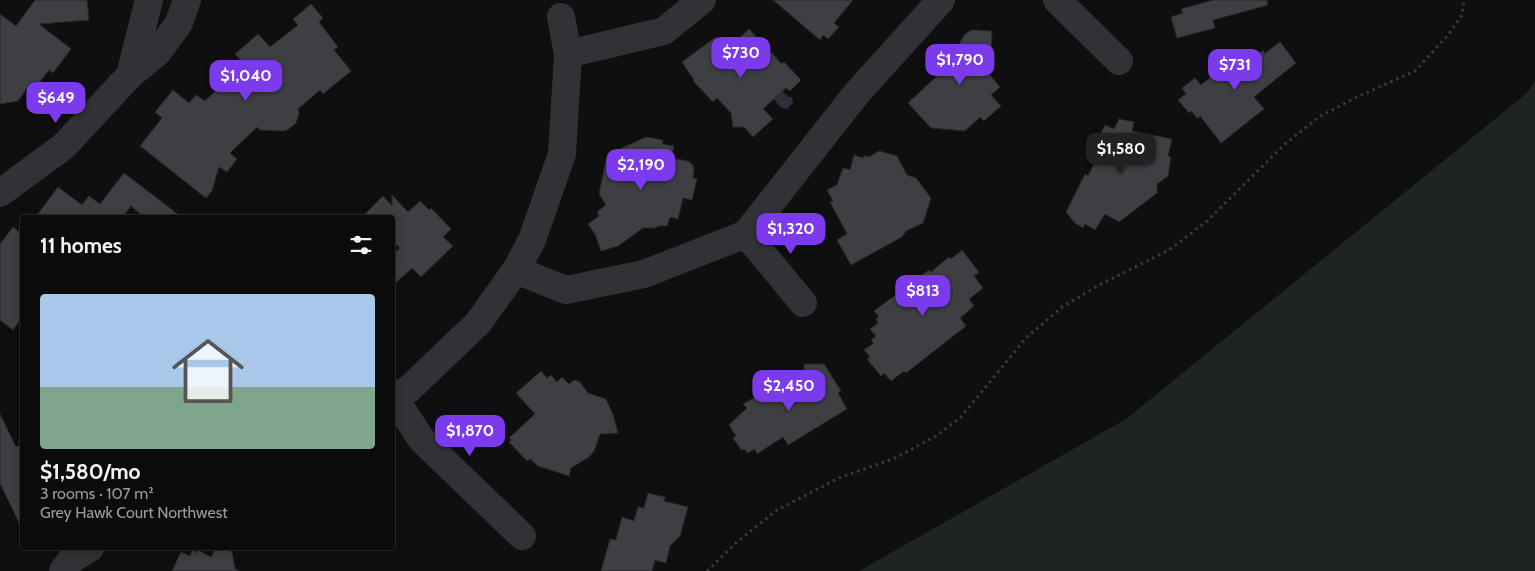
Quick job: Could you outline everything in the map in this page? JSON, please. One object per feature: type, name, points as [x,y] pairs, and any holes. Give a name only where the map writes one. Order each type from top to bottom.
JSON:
[{"type":"street","points":[[130,75],[149,0]]},
{"type":"street","points":[[0,194],[64,146],[130,75],[157,53],[179,23],[187,0]]},
{"type":"street","points":[[568,54],[664,31],[702,0]]},
{"type":"street","points":[[516,270],[566,290],[644,274],[746,234],[857,93],[941,0]]},
{"type":"street","points":[[1057,0],[1119,61]]},
{"type":"street","points":[[395,396],[409,389],[478,323],[516,270],[532,240],[562,154],[568,54],[560,6]]},
{"type":"street","points":[[746,234],[803,303]]},
{"type":"street","points":[[395,400],[421,439],[522,536]]},
{"type":"street","points":[[63,571],[72,559],[87,550]]},
{"type":"path","points":[[707,571],[777,510],[839,478],[896,458],[936,436],[961,417],[1026,338],[1062,307],[1103,283],[1169,250],[1206,222],[1285,144],[1319,116],[1415,71],[1448,35],[1462,15],[1464,0]]},
{"type":"shaded area","points":[[1535,81],[1535,571],[859,571],[1126,419],[1527,93]]},
{"type":"shaded area","points":[[777,87],[789,97],[792,97],[793,103],[787,109],[778,105],[773,97]]},
{"type":"building","points":[[35,0],[87,0],[89,20],[39,24],[71,49],[53,73],[49,70],[33,91],[28,87],[18,101],[0,104],[0,14],[16,26]]},
{"type":"building","points":[[773,0],[853,0],[834,23],[839,27],[828,39],[823,35],[820,40]]},
{"type":"building","points":[[1213,0],[1267,0],[1268,5],[1213,20],[1215,28],[1177,38],[1171,17],[1183,13],[1181,9]]},
{"type":"building","points":[[311,4],[323,18],[319,22],[338,47],[334,50],[351,71],[323,94],[320,90],[298,109],[299,114],[296,123],[289,129],[284,131],[260,130],[257,127],[230,153],[237,159],[227,172],[219,167],[212,191],[206,198],[140,146],[162,118],[155,112],[173,90],[189,103],[196,95],[205,101],[220,87],[224,87],[245,65],[235,54],[258,34],[270,47],[298,25],[293,19]]},
{"type":"building","points":[[749,29],[782,64],[784,62],[801,80],[790,91],[786,88],[763,109],[773,119],[753,137],[744,127],[733,127],[731,113],[717,98],[713,102],[693,81],[682,62],[716,37],[724,49],[735,38],[737,40]]},
{"type":"building","points":[[972,30],[992,31],[990,75],[1000,87],[991,95],[1001,106],[984,121],[980,117],[965,131],[931,128],[908,103],[938,75],[933,69],[959,44],[965,34]]},
{"type":"building","points":[[1280,42],[1296,63],[1254,97],[1264,109],[1221,143],[1200,116],[1198,119],[1191,111],[1189,113],[1178,100],[1186,94],[1182,88],[1195,78],[1201,85],[1241,53],[1248,62],[1264,50],[1264,54]]},
{"type":"building","points":[[1119,119],[1134,122],[1132,131],[1172,139],[1168,156],[1171,157],[1168,176],[1157,184],[1157,193],[1119,222],[1105,214],[1095,230],[1085,224],[1083,228],[1075,223],[1066,212],[1085,174],[1088,176],[1105,142],[1098,139],[1105,125],[1114,129]]},
{"type":"building","points":[[646,137],[663,140],[662,144],[674,146],[671,158],[688,161],[692,164],[694,168],[693,178],[697,179],[692,200],[683,198],[678,219],[670,217],[667,226],[643,228],[618,246],[601,251],[595,234],[588,224],[599,216],[597,212],[606,205],[599,194],[606,160],[613,161],[620,149]]},
{"type":"building","points":[[879,151],[897,156],[907,175],[916,178],[931,198],[923,223],[906,231],[902,237],[851,265],[837,240],[847,234],[830,202],[833,201],[827,190],[837,185],[843,168],[850,170],[854,155],[863,158]]},
{"type":"building","points":[[124,173],[179,215],[142,215],[131,206],[124,215],[37,215],[58,187],[82,205],[89,196],[100,204]]},
{"type":"building","points":[[392,195],[408,212],[420,201],[429,210],[431,208],[451,229],[443,237],[453,246],[421,277],[412,268],[395,283],[395,252],[400,248],[395,243],[395,215],[364,215],[383,196],[392,206]]},
{"type":"building","points":[[13,227],[20,232],[20,320],[13,330],[0,320],[0,244]]},
{"type":"building","points":[[962,250],[979,272],[974,276],[983,288],[969,299],[974,306],[960,318],[966,326],[906,373],[904,371],[891,381],[884,373],[881,376],[867,359],[870,357],[864,350],[874,343],[871,340],[876,336],[870,329],[878,323],[876,319],[879,317],[874,311],[929,270],[931,272],[949,257],[951,259]]},
{"type":"building","points":[[804,364],[824,364],[841,391],[838,393],[847,409],[788,445],[783,437],[757,454],[755,449],[747,453],[745,449],[741,450],[733,438],[736,436],[729,425],[747,408],[743,404],[772,389],[776,391],[805,390]]},
{"type":"building","points":[[541,371],[547,378],[551,375],[557,382],[562,377],[569,384],[574,380],[580,382],[588,393],[606,399],[618,433],[600,434],[594,451],[589,457],[571,468],[569,476],[538,466],[530,459],[527,461],[509,442],[512,440],[509,438],[535,414],[516,393]]},
{"type":"building","points":[[0,414],[16,447],[20,445],[20,525],[0,483]]},
{"type":"building","points":[[648,493],[665,497],[664,501],[688,507],[680,536],[670,546],[666,563],[655,560],[652,571],[601,571],[610,539],[616,540],[622,517],[634,521],[638,507],[644,508]]},
{"type":"building","points":[[192,550],[197,553],[198,550],[211,557],[215,550],[232,552],[235,569],[239,571],[172,571],[181,552],[190,556]]}]
